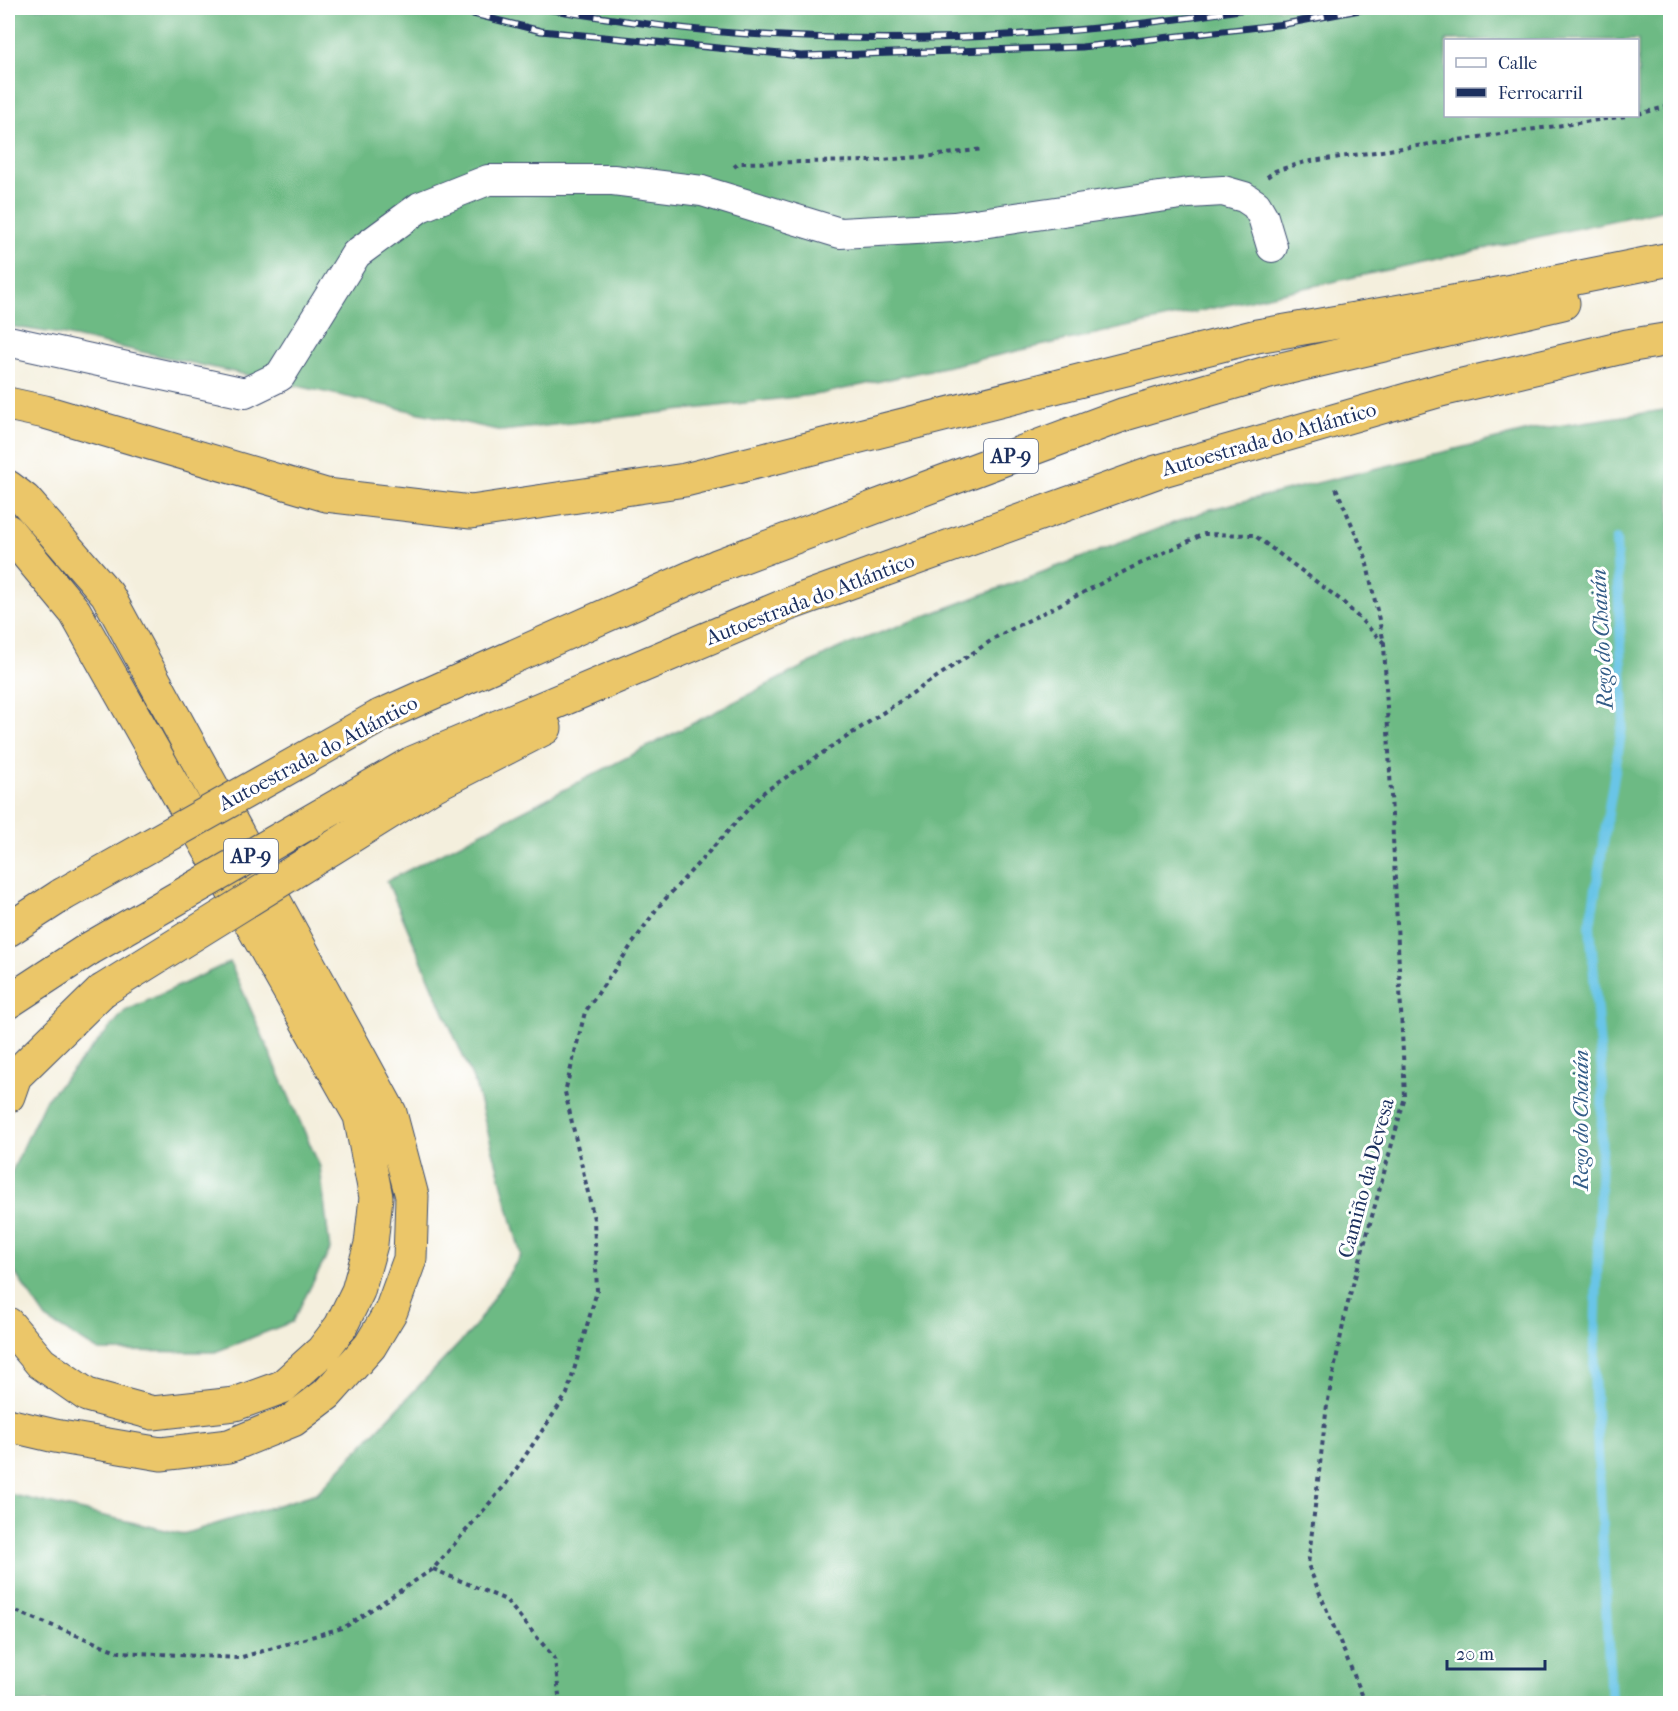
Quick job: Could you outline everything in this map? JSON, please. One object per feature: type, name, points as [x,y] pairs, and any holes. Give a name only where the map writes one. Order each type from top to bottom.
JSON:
[{"type":"highway","points":[[8,404],[45,412],[326,495],[471,512],[685,480],[1257,336],[1487,296],[1671,259]]},
{"type":"highway","name":"Autoestrada do Atlántico","points":[[8,930],[62,895],[380,716],[717,566],[1125,414],[1274,370],[1671,280]]},
{"type":"highway","name":"Autoestrada do Atlántico","points":[[8,1002],[89,949],[422,774],[789,604],[1155,472],[1441,390],[1627,346],[1671,339]]},
{"type":"highway","points":[[8,487],[25,500],[107,594],[390,1113],[412,1196],[410,1259],[391,1311],[370,1346],[327,1394],[293,1420],[229,1446],[161,1454],[55,1436],[8,1425]]},
{"type":"highway","points":[[8,531],[75,612],[360,1116],[376,1197],[371,1244],[358,1291],[341,1326],[322,1351],[282,1387],[235,1404],[153,1413],[87,1395],[41,1363],[8,1324]]},
{"type":"highway","points":[[8,1096],[15,1076],[102,991],[422,774]]},
{"type":"street","points":[[8,341],[245,393],[280,376],[356,254],[420,207],[488,180],[613,180],[702,191],[840,233],[954,227],[1189,193],[1223,191],[1244,197],[1256,205],[1263,217],[1272,247]]},
{"type":"path","points":[[1639,114],[1671,106]]},
{"type":"path","points":[[1244,197],[1275,171],[1305,162],[1619,117]]},
{"type":"path","points":[[702,191],[739,163],[869,161],[983,149]]},
{"type":"path","name":"Camiño da Devesa","points":[[1336,488],[1365,555],[1384,643],[1405,1097],[1346,1310],[1327,1405],[1308,1565],[1366,1704]]},
{"type":"path","points":[[8,1608],[119,1652],[239,1658],[345,1627],[433,1569],[506,1484],[567,1394],[597,1291],[594,1219],[565,1092],[585,1012],[658,907],[764,792],[998,636],[1133,567],[1204,534],[1254,535],[1342,602],[1384,643]]},
{"type":"path","points":[[433,1569],[506,1600],[555,1659],[560,1704]]},
{"type":"green space","points":[[8,8],[1670,8],[1670,208],[821,394],[502,431],[60,334],[8,326]]},
{"type":"green space","points":[[1670,409],[1670,1703],[8,1703],[8,1494],[183,1534],[317,1493],[474,1328],[521,1255],[475,1084],[387,881],[837,649],[1211,509],[1537,429]]},
{"type":"green space","points":[[230,962],[320,1167],[330,1250],[292,1322],[215,1352],[99,1351],[46,1319],[9,1264],[8,1180],[45,1101],[125,1011]]},
{"type":"waterway","name":"Rego do Chaián","points":[[1611,1704],[1594,1373],[1603,1087],[1590,925],[1624,715],[1616,540]]},
{"type":"railway","points":[[449,8],[541,31],[801,56],[1082,47],[1285,24],[1370,8]]},
{"type":"railway","points":[[540,8],[709,31],[864,39],[1059,32],[1188,18],[1253,8]]}]
